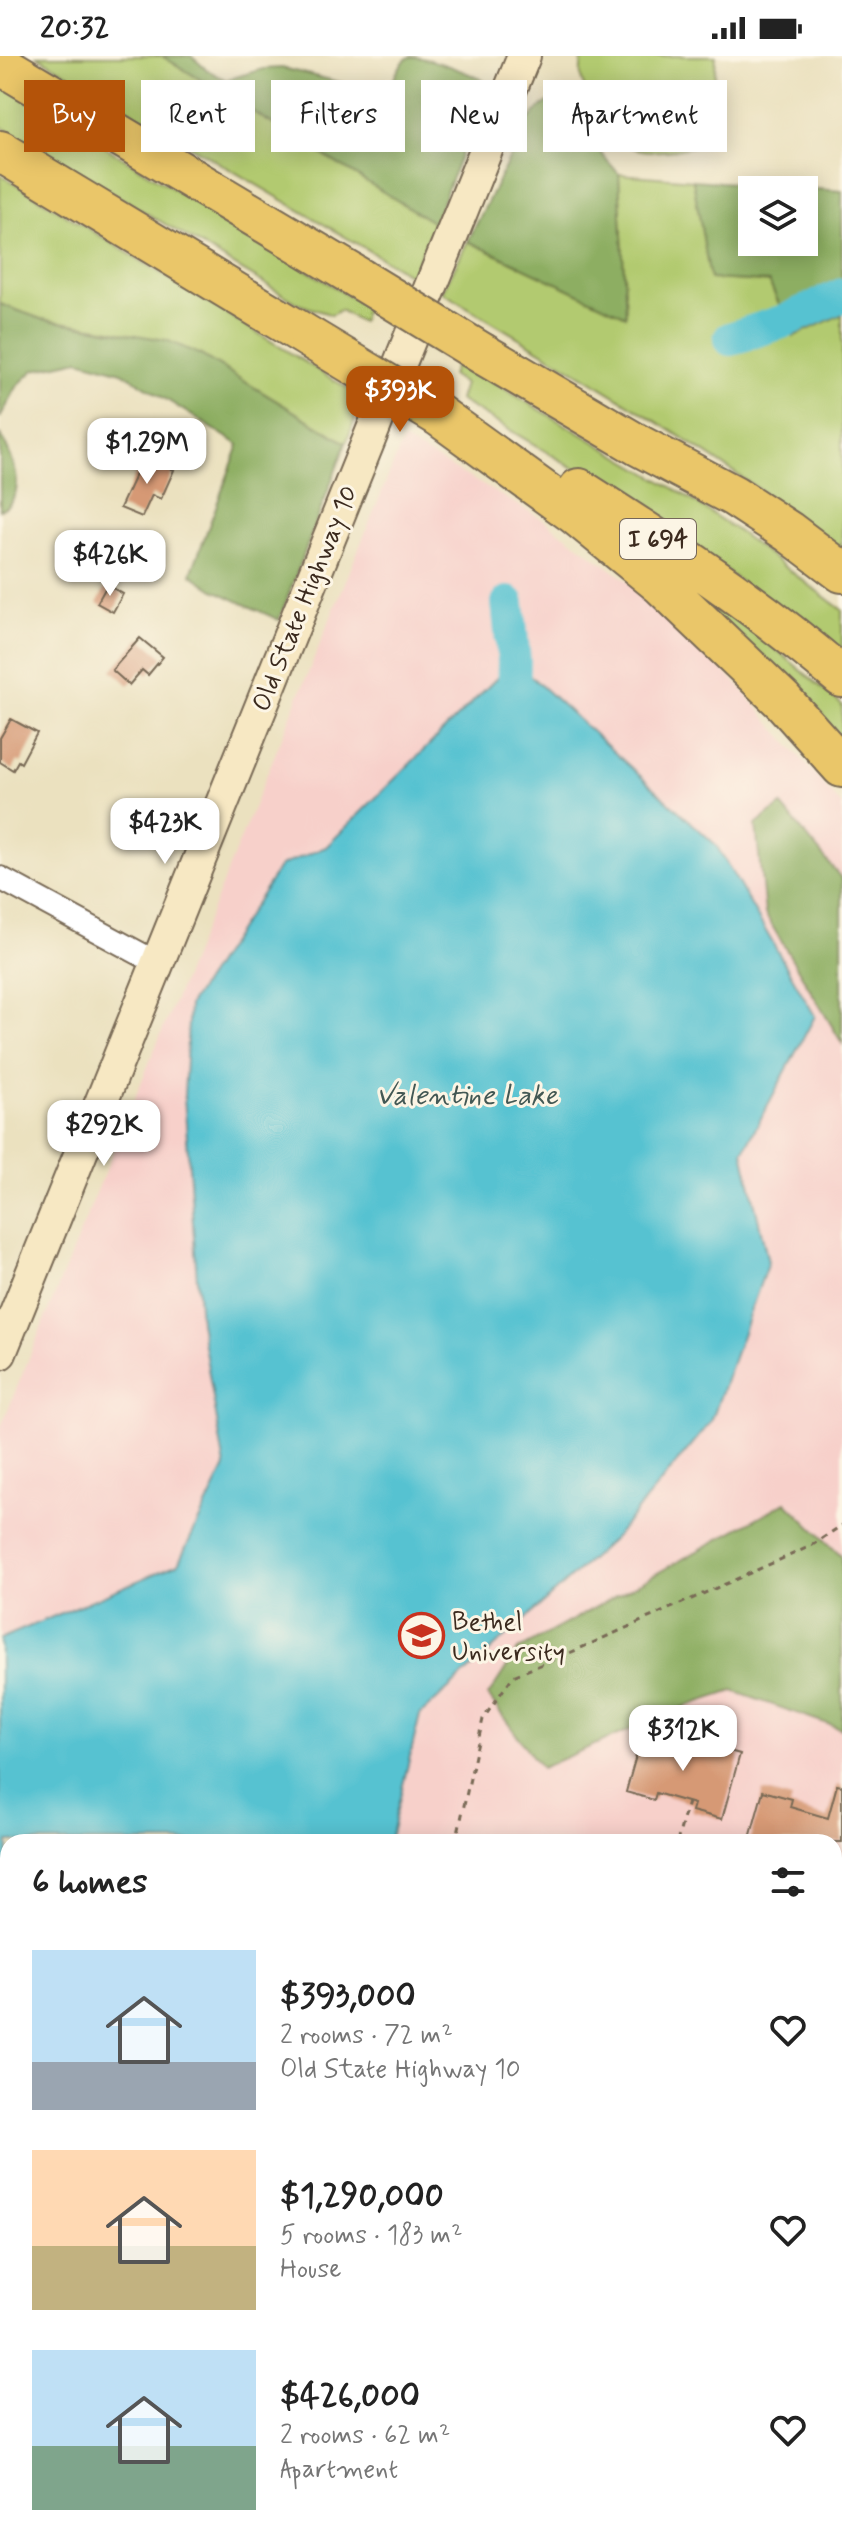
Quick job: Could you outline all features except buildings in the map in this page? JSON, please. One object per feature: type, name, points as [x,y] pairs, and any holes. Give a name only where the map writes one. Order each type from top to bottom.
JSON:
[{"type":"highway","name":"I 694","points":[[0,64],[658,456],[842,592]]},
{"type":"highway","name":"I 694","points":[[0,151],[448,421],[502,445],[655,537],[744,599],[842,677]]},
{"type":"highway","points":[[448,421],[575,514],[662,585],[760,678],[842,767]]},
{"type":"highway","points":[[658,456],[734,496],[842,572]]},
{"type":"street","name":"Old State Highway 10","points":[[0,1353],[524,56]]},
{"type":"street","points":[[0,878],[157,963]]},
{"type":"path","points":[[458,1834],[483,1719],[513,1676],[811,1546],[842,1525]]},
{"type":"path","points":[[679,1834],[688,1802]]},
{"type":"shaded area","name":"Bethel University","points":[[403,440],[544,520],[651,598],[739,686],[842,806],[842,1834],[0,1834],[0,1429]]},
{"type":"green space","points":[[37,56],[162,56],[201,80],[141,80],[141,117],[125,108],[125,80],[78,80]]},
{"type":"green space","points":[[162,56],[191,56],[207,70],[226,80],[201,80]]},
{"type":"green space","points":[[582,56],[716,56],[714,80],[582,80]]},
{"type":"green space","points":[[410,57],[435,62],[482,80],[421,80],[421,152],[462,152],[434,223],[318,152],[405,152],[405,80],[393,80],[402,63]]},
{"type":"green space","points":[[282,68],[330,80],[271,80],[271,123],[255,113],[255,80],[226,80],[263,69]]},
{"type":"green space","points":[[0,83],[24,98],[24,140],[0,126]]},
{"type":"green space","points":[[543,106],[543,152],[600,152],[619,174],[626,316],[468,241],[512,152],[527,152],[527,123]]},
{"type":"green space","points":[[255,113],[271,123],[271,152],[318,152],[434,223],[412,276],[201,152],[255,152]]},
{"type":"green space","points":[[44,152],[113,152],[367,307],[361,322],[340,310],[332,315],[301,305]]},
{"type":"green space","points":[[0,174],[363,398],[346,443],[199,354],[112,330],[41,319],[0,304]]},
{"type":"green space","points":[[619,174],[693,180],[711,279],[769,282],[794,336],[842,314],[842,552],[795,515],[697,447],[442,292],[468,241],[626,316]]},
{"type":"green space","points":[[693,180],[738,183],[738,256],[818,256],[818,189],[842,191],[842,314],[794,336],[769,282],[710,279]]},
{"type":"green space","points":[[0,304],[41,319],[166,340],[199,354],[346,443],[279,620],[214,590],[191,574],[239,445],[122,372],[79,360],[34,370],[18,385],[0,418]]},
{"type":"green space","points":[[457,361],[680,492],[842,610],[842,657],[638,506],[459,400],[464,384],[451,375]]},
{"type":"green space","points":[[0,434],[13,464],[17,485],[15,495],[0,510]]},
{"type":"green space","points":[[714,602],[842,705],[842,747],[708,609]]},
{"type":"green space","points":[[781,805],[842,879],[842,1043],[765,914],[756,825]]},
{"type":"green space","points":[[786,1502],[842,1557],[842,1729],[733,1691],[678,1709],[541,1768],[488,1696],[518,1650]]},
{"type":"water","name":"Valentine Lake","points":[[514,661],[716,845],[815,1016],[743,1152],[768,1262],[711,1422],[614,1538],[420,1715],[391,1834],[0,1834],[0,1639],[178,1564],[225,1467],[200,1322],[184,1096],[189,1005],[280,866],[326,847]]},
{"type":"waterway","points":[[730,339],[782,322],[842,295]]},
{"type":"waterway","points":[[508,603],[514,661],[513,705]]},
{"type":"place","name":"Bethel University","points":[[421,1636]]}]
